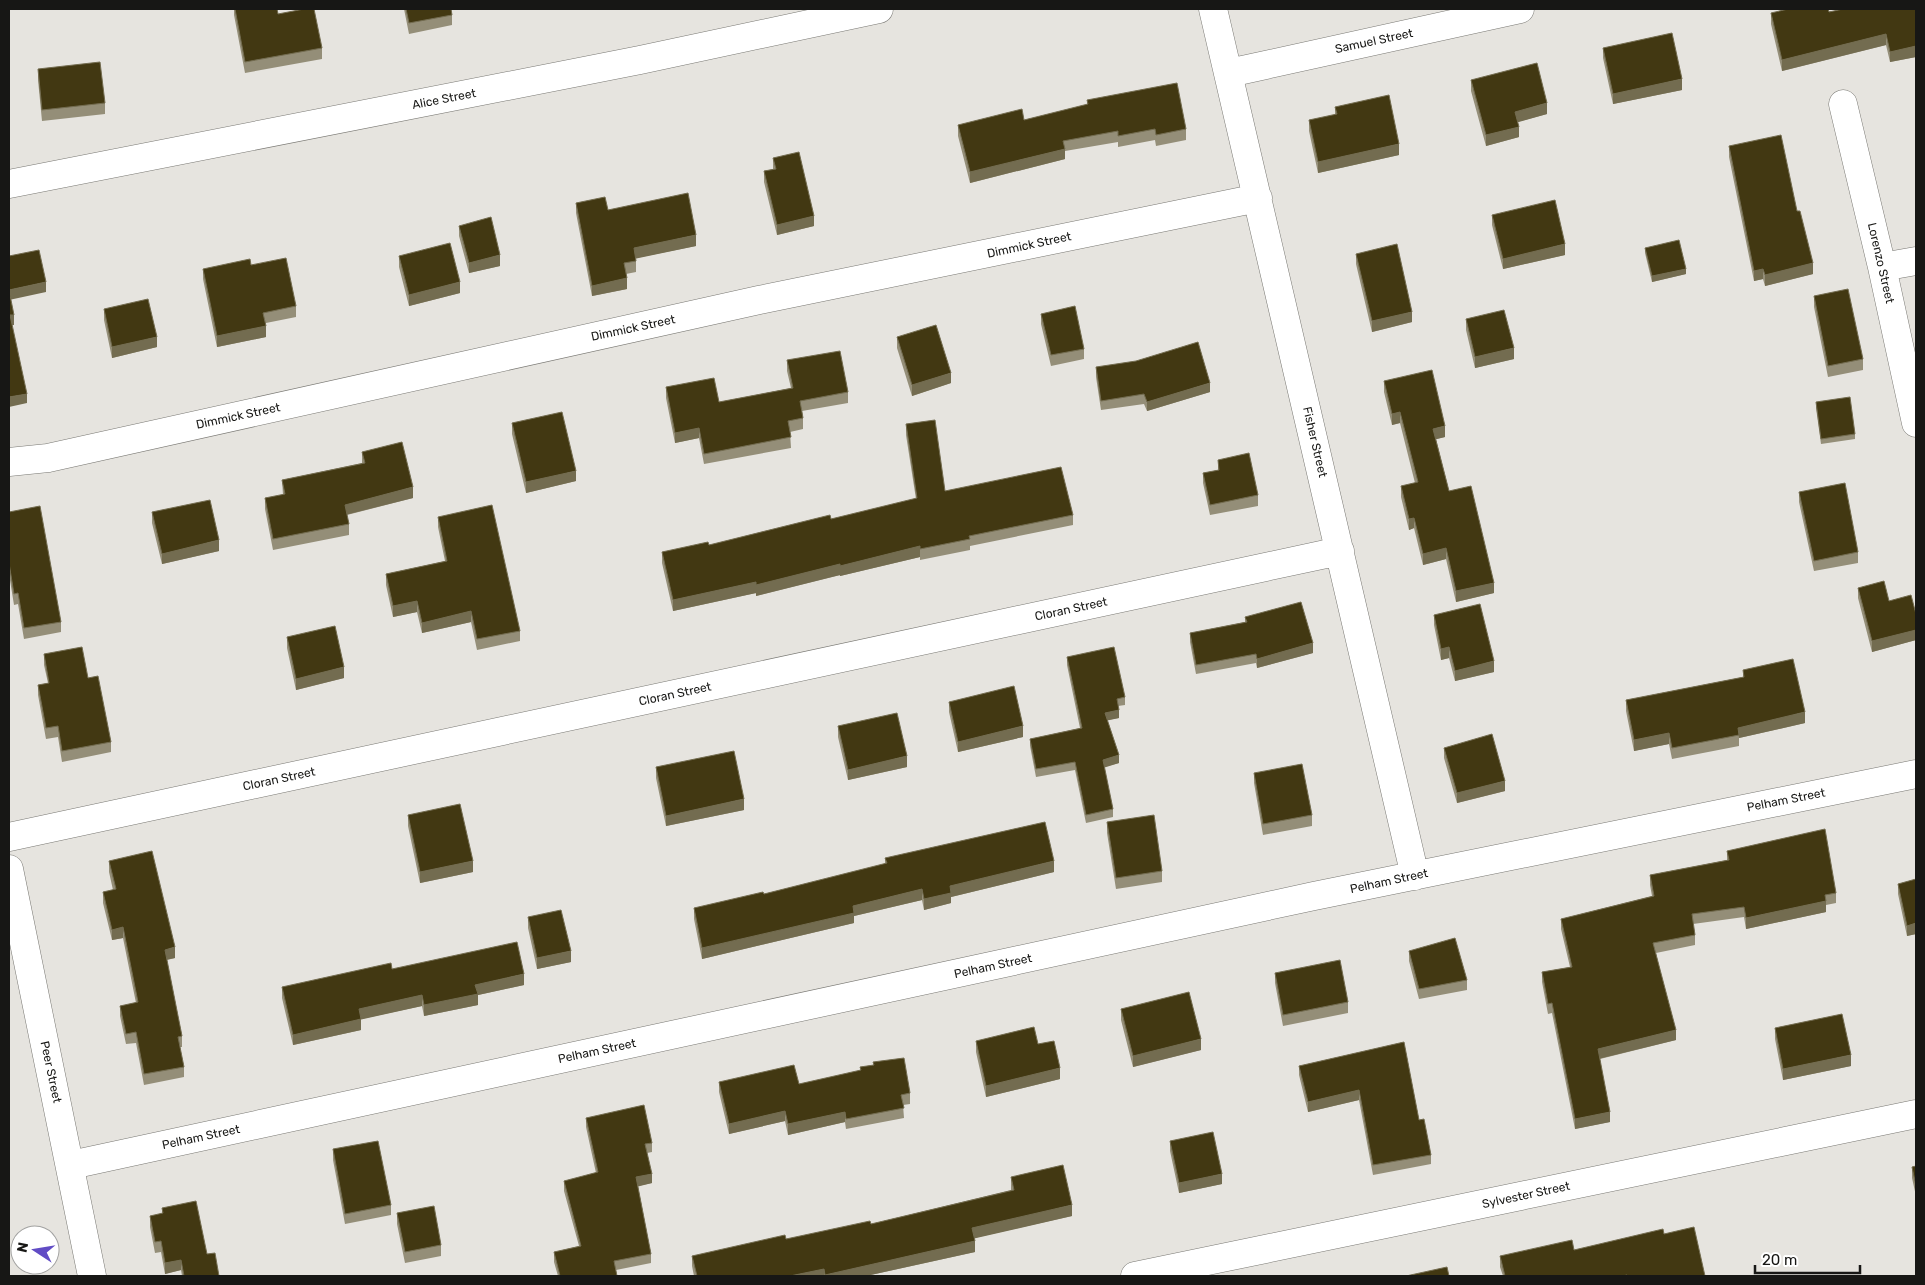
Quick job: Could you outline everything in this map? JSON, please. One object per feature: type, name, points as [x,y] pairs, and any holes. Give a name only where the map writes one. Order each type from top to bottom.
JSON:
[{"type":"street","name":"Alice Street","points":[[9,184],[630,62],[879,9]]},
{"type":"street","name":"Fisher Street","points":[[1213,9],[1415,876]]},
{"type":"street","name":"Samuel Street","points":[[1229,73],[1520,9]]},
{"type":"street","name":"Lorenzo Street","points":[[1843,104],[1882,267],[1916,423]]},
{"type":"street","name":"Dimmick Street","points":[[9,462],[48,458],[759,300],[1258,198]]},
{"type":"street","points":[[1882,267],[1916,261]]},
{"type":"street","name":"Cloran Street","points":[[9,837],[1340,551]]},
{"type":"street","name":"Pelham Street","points":[[71,1165],[1415,876],[1916,774]]},
{"type":"street","name":"Peer Street","points":[[9,869],[71,1165],[92,1276]]},
{"type":"street","name":"Sylvester Street","points":[[1135,1276],[1916,1114]]},
{"type":"building","points":[[235,9],[277,9],[278,14],[314,9],[322,48],[245,62]]},
{"type":"building","points":[[406,9],[451,9],[452,15],[409,23]]},
{"type":"building","points":[[1788,9],[1828,9],[1829,12],[1843,9],[1916,9],[1916,46],[1890,52],[1886,34],[1782,60],[1771,13]]},
{"type":"building","points":[[1672,33],[1682,79],[1613,94],[1603,48]]},
{"type":"building","points":[[100,62],[105,103],[42,110],[38,69]]},
{"type":"building","points":[[1537,63],[1547,103],[1515,112],[1519,127],[1486,135],[1471,80]]},
{"type":"building","points":[[1177,83],[1186,129],[1156,135],[1155,129],[1118,136],[1118,131],[1063,141],[1065,149],[970,172],[958,125],[1022,109],[1024,120],[1088,104],[1087,100]]},
{"type":"building","points":[[1389,95],[1399,144],[1318,162],[1309,120],[1337,114],[1335,107]]},
{"type":"building","points":[[1781,135],[1797,211],[1800,211],[1813,263],[1765,275],[1763,269],[1754,271],[1729,146]]},
{"type":"building","points":[[799,152],[814,216],[777,225],[764,171],[776,169],[773,158]]},
{"type":"building","points":[[688,193],[696,235],[634,248],[636,261],[624,263],[627,278],[592,286],[576,203],[605,197],[608,210]]},
{"type":"building","points":[[1555,200],[1565,244],[1503,259],[1492,215]]},
{"type":"building","points":[[491,217],[500,255],[469,263],[459,226]]},
{"type":"building","points":[[1679,240],[1686,269],[1652,276],[1645,248]]},
{"type":"building","points":[[450,243],[460,282],[409,295],[399,256]]},
{"type":"building","points":[[1397,244],[1412,312],[1372,321],[1356,254]]},
{"type":"building","points":[[39,250],[46,282],[9,290],[9,256]]},
{"type":"building","points":[[286,258],[296,306],[263,313],[266,326],[217,336],[203,269],[250,259],[251,265]]},
{"type":"building","points":[[1848,289],[1863,359],[1828,366],[1814,296]]},
{"type":"building","points":[[9,290],[14,315],[10,315],[27,394],[9,397]]},
{"type":"building","points":[[148,299],[157,337],[112,347],[104,309]]},
{"type":"building","points":[[1075,306],[1084,349],[1051,355],[1041,314]]},
{"type":"building","points":[[1504,310],[1514,348],[1475,357],[1466,319]]},
{"type":"building","points":[[936,325],[951,373],[912,385],[897,337]]},
{"type":"building","points":[[1198,342],[1210,383],[1147,402],[1144,394],[1101,401],[1096,367],[1136,361]]},
{"type":"building","points":[[840,351],[848,392],[800,401],[803,418],[788,421],[791,437],[704,454],[699,428],[675,433],[666,387],[714,378],[719,402],[793,388],[787,360]]},
{"type":"building","points":[[1432,370],[1445,426],[1433,429],[1449,491],[1471,486],[1494,583],[1456,591],[1446,548],[1423,554],[1414,518],[1409,519],[1401,486],[1418,482],[1400,412],[1392,414],[1384,381]]},
{"type":"building","points":[[1850,397],[1855,434],[1821,439],[1816,402]]},
{"type":"building","points":[[562,412],[576,471],[526,482],[512,423]]},
{"type":"building","points":[[935,420],[945,491],[1061,467],[1073,515],[969,536],[970,539],[920,549],[920,546],[756,585],[756,582],[673,600],[662,552],[708,542],[709,545],[830,515],[831,519],[917,498],[906,424]]},
{"type":"building","points":[[402,442],[413,487],[345,505],[349,524],[273,539],[265,498],[285,494],[282,480],[365,463],[362,452]]},
{"type":"building","points":[[1249,453],[1258,495],[1210,505],[1203,473],[1219,470],[1218,460]]},
{"type":"building","points":[[1845,483],[1858,552],[1814,561],[1799,492]]},
{"type":"building","points":[[210,500],[219,540],[162,554],[152,512]]},
{"type":"building","points":[[492,505],[520,631],[477,639],[471,611],[422,623],[417,601],[393,606],[386,574],[447,561],[438,517]]},
{"type":"building","points":[[40,506],[61,622],[24,628],[18,593],[14,594],[9,563],[9,512]]},
{"type":"building","points":[[1884,581],[1889,601],[1911,595],[1916,614],[1916,630],[1872,641],[1858,588]]},
{"type":"building","points":[[1301,602],[1313,643],[1257,659],[1256,654],[1196,665],[1190,633],[1247,622],[1245,617]]},
{"type":"building","points":[[1480,604],[1494,661],[1455,671],[1449,647],[1441,649],[1434,615]]},
{"type":"building","points":[[335,626],[344,667],[296,679],[287,637]]},
{"type":"building","points":[[82,647],[88,678],[98,676],[111,742],[62,751],[58,726],[46,728],[38,685],[49,683],[44,654]]},
{"type":"building","points":[[1114,647],[1125,697],[1117,699],[1119,710],[1105,713],[1119,755],[1103,760],[1113,809],[1086,815],[1075,762],[1036,769],[1030,739],[1082,728],[1067,657]]},
{"type":"building","points":[[1793,659],[1805,712],[1738,728],[1739,735],[1672,748],[1669,733],[1634,740],[1626,700],[1744,677],[1743,670]]},
{"type":"building","points":[[1014,686],[1023,726],[958,742],[949,702]]},
{"type":"building","points":[[897,713],[907,756],[848,770],[838,726]]},
{"type":"building","points":[[1492,734],[1505,781],[1457,793],[1444,748]]},
{"type":"building","points":[[734,751],[744,799],[666,816],[656,767]]},
{"type":"building","points":[[1302,764],[1312,815],[1263,824],[1254,773]]},
{"type":"building","points":[[460,804],[473,861],[420,872],[408,815]]},
{"type":"building","points":[[1154,815],[1162,871],[1116,878],[1107,822]]},
{"type":"building","points":[[1045,822],[1054,861],[950,886],[951,893],[924,899],[922,889],[853,906],[854,913],[702,948],[694,908],[763,892],[764,894],[887,863],[885,858]]},
{"type":"building","points":[[1825,829],[1836,893],[1825,895],[1826,901],[1746,918],[1744,907],[1692,914],[1695,935],[1653,943],[1676,1030],[1598,1049],[1610,1112],[1575,1119],[1552,1003],[1548,1004],[1542,972],[1572,967],[1561,919],[1654,896],[1650,875],[1729,860],[1727,851]]},
{"type":"building","points":[[152,851],[175,947],[165,950],[182,1036],[178,1037],[184,1067],[144,1074],[136,1032],[126,1034],[120,1006],[138,1002],[123,927],[112,930],[103,892],[116,889],[109,861]]},
{"type":"building","points":[[1916,879],[1916,923],[1907,926],[1898,884]]},
{"type":"building","points":[[561,910],[571,951],[537,958],[528,917]]},
{"type":"building","points":[[1455,938],[1467,980],[1419,989],[1409,951]]},
{"type":"building","points":[[517,942],[524,974],[475,985],[478,994],[424,1005],[422,995],[359,1009],[361,1019],[293,1035],[282,987],[391,963],[392,969]]},
{"type":"building","points":[[1340,960],[1348,1002],[1283,1015],[1275,973]]},
{"type":"building","points":[[1189,992],[1201,1039],[1133,1056],[1121,1009]]},
{"type":"building","points":[[1842,1014],[1851,1055],[1783,1069],[1775,1028]]},
{"type":"building","points":[[1034,1027],[1038,1044],[1054,1041],[1060,1068],[986,1086],[976,1041]]},
{"type":"building","points":[[1404,1042],[1419,1120],[1424,1119],[1431,1155],[1373,1165],[1359,1090],[1308,1102],[1299,1066]]},
{"type":"building","points":[[904,1058],[910,1093],[901,1095],[904,1108],[846,1119],[845,1112],[788,1124],[785,1111],[729,1124],[719,1082],[794,1065],[799,1084],[861,1070],[860,1067],[874,1065],[873,1062]]},
{"type":"building","points":[[644,1105],[652,1143],[645,1144],[652,1174],[636,1177],[651,1254],[614,1261],[617,1276],[560,1276],[554,1252],[581,1246],[564,1181],[598,1172],[586,1118]]},
{"type":"building","points":[[1213,1132],[1222,1174],[1179,1183],[1170,1141]]},
{"type":"building","points":[[378,1141],[391,1205],[345,1214],[333,1149]]},
{"type":"building","points":[[1063,1165],[1072,1205],[972,1228],[975,1241],[825,1275],[824,1269],[790,1276],[697,1276],[692,1256],[785,1235],[786,1239],[870,1221],[871,1224],[1014,1190],[1011,1177]]},
{"type":"building","points":[[1916,1166],[1916,1186],[1912,1167]]},
{"type":"building","points":[[196,1201],[207,1254],[215,1253],[219,1276],[184,1276],[181,1260],[165,1263],[161,1241],[155,1242],[150,1216],[163,1213],[162,1208]]},
{"type":"building","points":[[434,1206],[441,1245],[405,1252],[397,1213]]},
{"type":"building","points":[[1694,1227],[1705,1276],[1505,1276],[1500,1256],[1572,1240],[1574,1250],[1663,1229],[1664,1234]]},
{"type":"building","points":[[1447,1267],[1449,1276],[1406,1276]]}]
